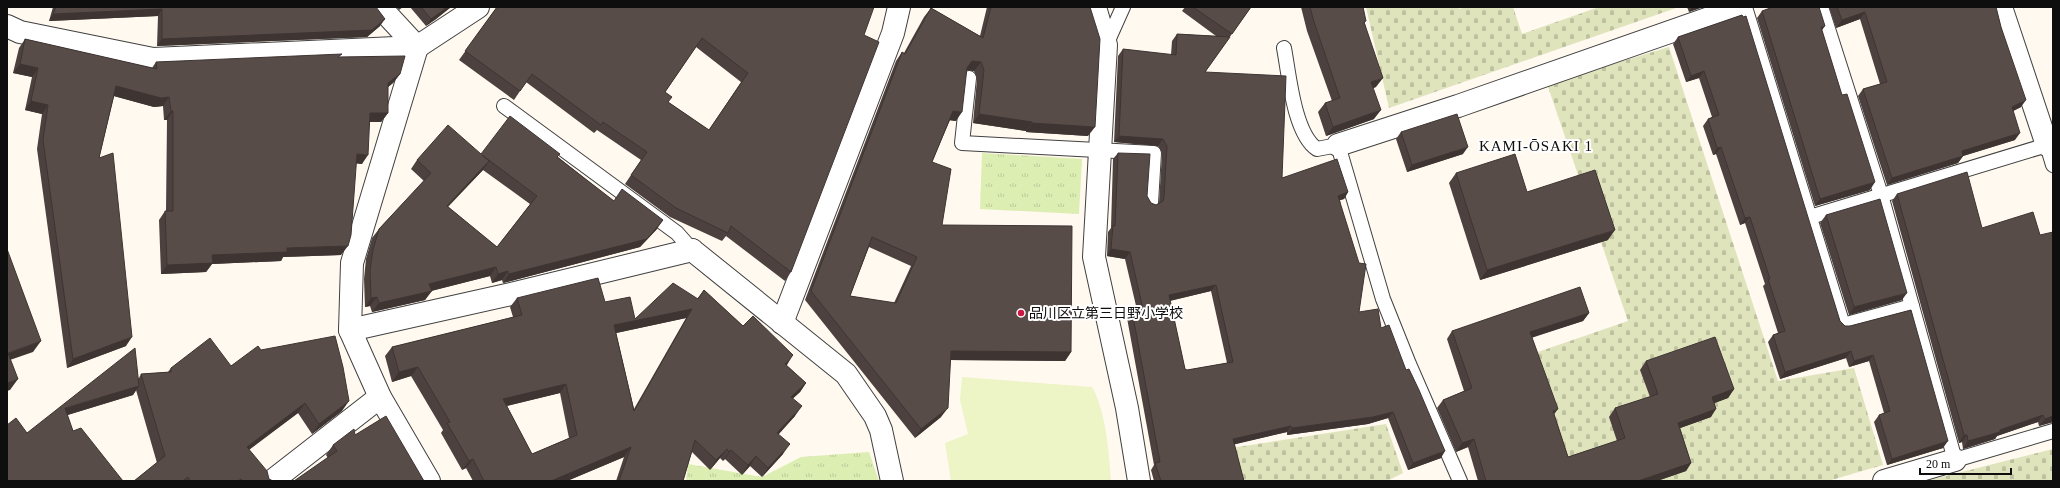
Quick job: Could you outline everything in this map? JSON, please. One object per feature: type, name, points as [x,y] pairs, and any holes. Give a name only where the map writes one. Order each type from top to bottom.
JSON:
[{"type":"street","points":[[380,7],[418,47]]},
{"type":"street","points":[[7,26],[20,32],[154,59],[418,47],[478,7]]},
{"type":"street","points":[[782,323],[893,33],[899,7]]},
{"type":"street","points":[[1095,7],[1106,45],[1094,257],[1127,408],[1138,481]]},
{"type":"street","points":[[1338,145],[1458,106],[1741,7]]},
{"type":"street","points":[[2001,7],[2051,151]]},
{"type":"street","points":[[418,47],[352,263],[350,330],[380,397],[429,481]]},
{"type":"street","points":[[350,330],[512,294],[692,250],[846,374],[875,416],[881,430],[892,481]]},
{"type":"street","points":[[272,481],[380,397]]},
{"type":"street","points":[[1884,481],[1955,460]]},
{"type":"lane","points":[[1106,45],[1123,7]]},
{"type":"lane","points":[[1745,7],[1843,325],[1912,306]]},
{"type":"lane","points":[[1821,7],[1881,195],[1955,460],[2053,431]]},
{"type":"lane","points":[[1284,48],[1296,114],[1311,145],[1317,149],[1338,145],[1383,299],[1409,364],[1460,481]]},
{"type":"lane","points":[[969,78],[962,143],[1154,153],[1151,203]]},
{"type":"lane","points":[[504,106],[677,233],[692,250]]},
{"type":"lane","points":[[1810,217],[1881,195],[2051,151]]},
{"type":"green space","points":[[1366,7],[1458,7],[1459,9],[1465,7],[1513,7],[1522,34],[1599,7],[1679,7],[1389,108]]},
{"type":"green space","points":[[1669,47],[1778,381],[1854,368],[1883,465],[1828,481],[1575,481],[1535,353],[1628,321],[1547,84]]},
{"type":"green space","points":[[982,153],[1082,159],[1079,214],[980,209]]},
{"type":"green space","points":[[962,377],[1092,387],[1101,408],[1104,420],[1111,481],[951,481],[945,443],[968,434],[960,400]]},
{"type":"green space","points":[[1386,424],[1403,473],[1387,481],[1240,481],[1231,448]]},
{"type":"green space","points":[[2053,449],[2053,481],[1926,481]]},
{"type":"green space","points":[[869,452],[879,481],[686,481],[688,464],[762,477],[801,457]]},
{"type":"building","points":[[56,7],[376,7],[385,19],[372,30],[162,39],[162,9],[53,14]]},
{"type":"building","points":[[421,7],[447,7],[431,19]]},
{"type":"building","points":[[497,7],[874,7],[864,35],[879,42],[791,272],[731,226],[728,233],[676,208],[631,175],[647,152],[603,122],[601,125],[532,74],[520,91],[465,51]],"holes":[[[702,38],[748,73],[709,130],[668,102],[672,97],[665,92]]]},
{"type":"building","points":[[991,7],[1090,7],[1100,39],[1095,127],[1032,123],[979,114],[984,70],[981,62],[972,61],[967,68],[962,112],[953,111],[932,162],[951,169],[942,225],[1072,226],[1071,352],[951,351],[948,408],[921,429],[811,291],[902,52],[905,54],[931,8],[983,38]],"holes":[[[872,237],[917,257],[896,303],[850,296]]]},
{"type":"building","points":[[1193,7],[1251,7],[1232,34]]},
{"type":"building","points":[[1310,7],[1363,7],[1366,21],[1364,22],[1383,78],[1371,82],[1381,110],[1333,127],[1325,103],[1340,98]]},
{"type":"building","points":[[1773,7],[1819,7],[1825,26],[1821,27],[1842,95],[1847,94],[1875,182],[1820,199],[1762,11]]},
{"type":"building","points":[[1837,7],[1996,7],[2001,27],[2026,100],[2012,107],[2020,133],[1962,151],[1963,156],[1892,178],[1863,89],[1887,82],[1865,12],[1842,20]]},
{"type":"building","points":[[1742,15],[1743,17],[1746,16],[1840,321],[1845,326],[1850,326],[1911,310],[1948,441],[1892,459],[1879,415],[1890,411],[1873,355],[1854,361],[1851,351],[1785,372],[1773,335],[1785,331],[1768,279],[1770,279],[1750,217],[1745,218],[1721,147],[1717,148],[1708,119],[1719,115],[1704,71],[1691,76],[1678,37]]},
{"type":"building","points":[[1177,34],[1230,37],[1205,72],[1286,76],[1282,178],[1337,159],[1348,192],[1338,196],[1359,263],[1366,264],[1359,312],[1378,309],[1381,328],[1389,325],[1406,370],[1409,369],[1445,451],[1413,463],[1393,412],[1373,417],[1292,428],[1291,426],[1233,439],[1244,481],[1161,481],[1155,463],[1160,462],[1132,311],[1143,309],[1130,252],[1111,249],[1113,225],[1115,226],[1118,153],[1150,154],[1147,196],[1151,203],[1156,205],[1163,201],[1164,197],[1167,146],[1163,139],[1119,136],[1123,49],[1176,55]],"holes":[[[1216,285],[1233,362],[1187,370],[1185,369],[1169,295]]]},
{"type":"building","points":[[25,39],[157,69],[156,62],[342,54],[338,57],[405,56],[400,74],[388,83],[388,113],[370,113],[368,155],[357,154],[351,235],[348,246],[287,248],[287,252],[212,255],[213,263],[167,265],[165,211],[173,211],[173,111],[171,111],[169,97],[161,98],[116,86],[99,158],[113,153],[132,337],[73,359],[43,140],[48,105],[31,101],[38,68],[20,64]]},
{"type":"building","points":[[1457,114],[1468,147],[1412,165],[1401,132]]},
{"type":"building","points":[[510,116],[560,154],[557,157],[614,201],[622,189],[663,220],[647,239],[509,274],[508,271],[498,274],[496,267],[429,284],[432,291],[379,303],[377,297],[371,298],[370,270],[373,250],[379,229],[431,173],[417,160],[448,125],[481,154]],"holes":[[[482,155],[537,196],[497,247],[447,206],[489,161]]]},
{"type":"building","points":[[1515,154],[1527,192],[1595,170],[1615,230],[1487,270],[1456,173]]},
{"type":"building","points":[[1967,172],[1982,228],[2033,212],[2040,235],[2053,232],[2053,416],[2045,419],[2043,415],[2000,430],[2000,432],[1968,441],[1967,435],[1964,435],[1897,194]]},
{"type":"building","points":[[1880,199],[1907,293],[1854,307],[1826,215]]},
{"type":"building","points":[[7,249],[41,341],[8,353],[18,379],[7,383]]},
{"type":"building","points":[[598,278],[605,302],[630,297],[635,319],[673,283],[698,299],[704,290],[743,326],[753,316],[793,355],[785,364],[806,383],[791,397],[802,406],[777,433],[790,444],[768,468],[756,456],[748,465],[731,450],[729,452],[727,449],[716,460],[695,440],[683,481],[619,481],[631,447],[551,481],[484,481],[473,459],[469,461],[447,423],[450,422],[418,367],[399,372],[392,347],[522,315],[517,298]],"holes":[[[692,309],[634,411],[614,325]],[[566,384],[577,435],[532,454],[503,399]]]},
{"type":"building","points":[[1580,287],[1589,313],[1530,332],[1558,409],[1553,411],[1568,457],[1625,438],[1615,408],[1658,394],[1646,361],[1715,337],[1734,389],[1712,397],[1716,409],[1678,423],[1691,463],[1638,481],[1486,481],[1474,439],[1462,443],[1443,400],[1472,388],[1452,331]]},
{"type":"building","points":[[335,336],[343,367],[349,401],[319,424],[305,403],[247,447],[267,471],[269,479],[273,481],[242,481],[241,479],[238,481],[190,481],[188,477],[183,481],[134,481],[165,456],[141,374],[171,372],[171,368],[210,338],[231,366],[258,346],[261,350]]},
{"type":"building","points":[[135,348],[139,386],[65,408],[73,431],[81,428],[123,481],[7,481],[7,425],[16,418],[27,433]]},
{"type":"building","points":[[386,416],[424,481],[294,481],[337,451],[333,445],[354,429],[355,435]]},
{"type":"place","name":"品川区立第三日野小学校","points":[[1021,313]]},
{"type":"district","name":"KAMI-ŌSAKI 1","points":[[1536,146]]}]
